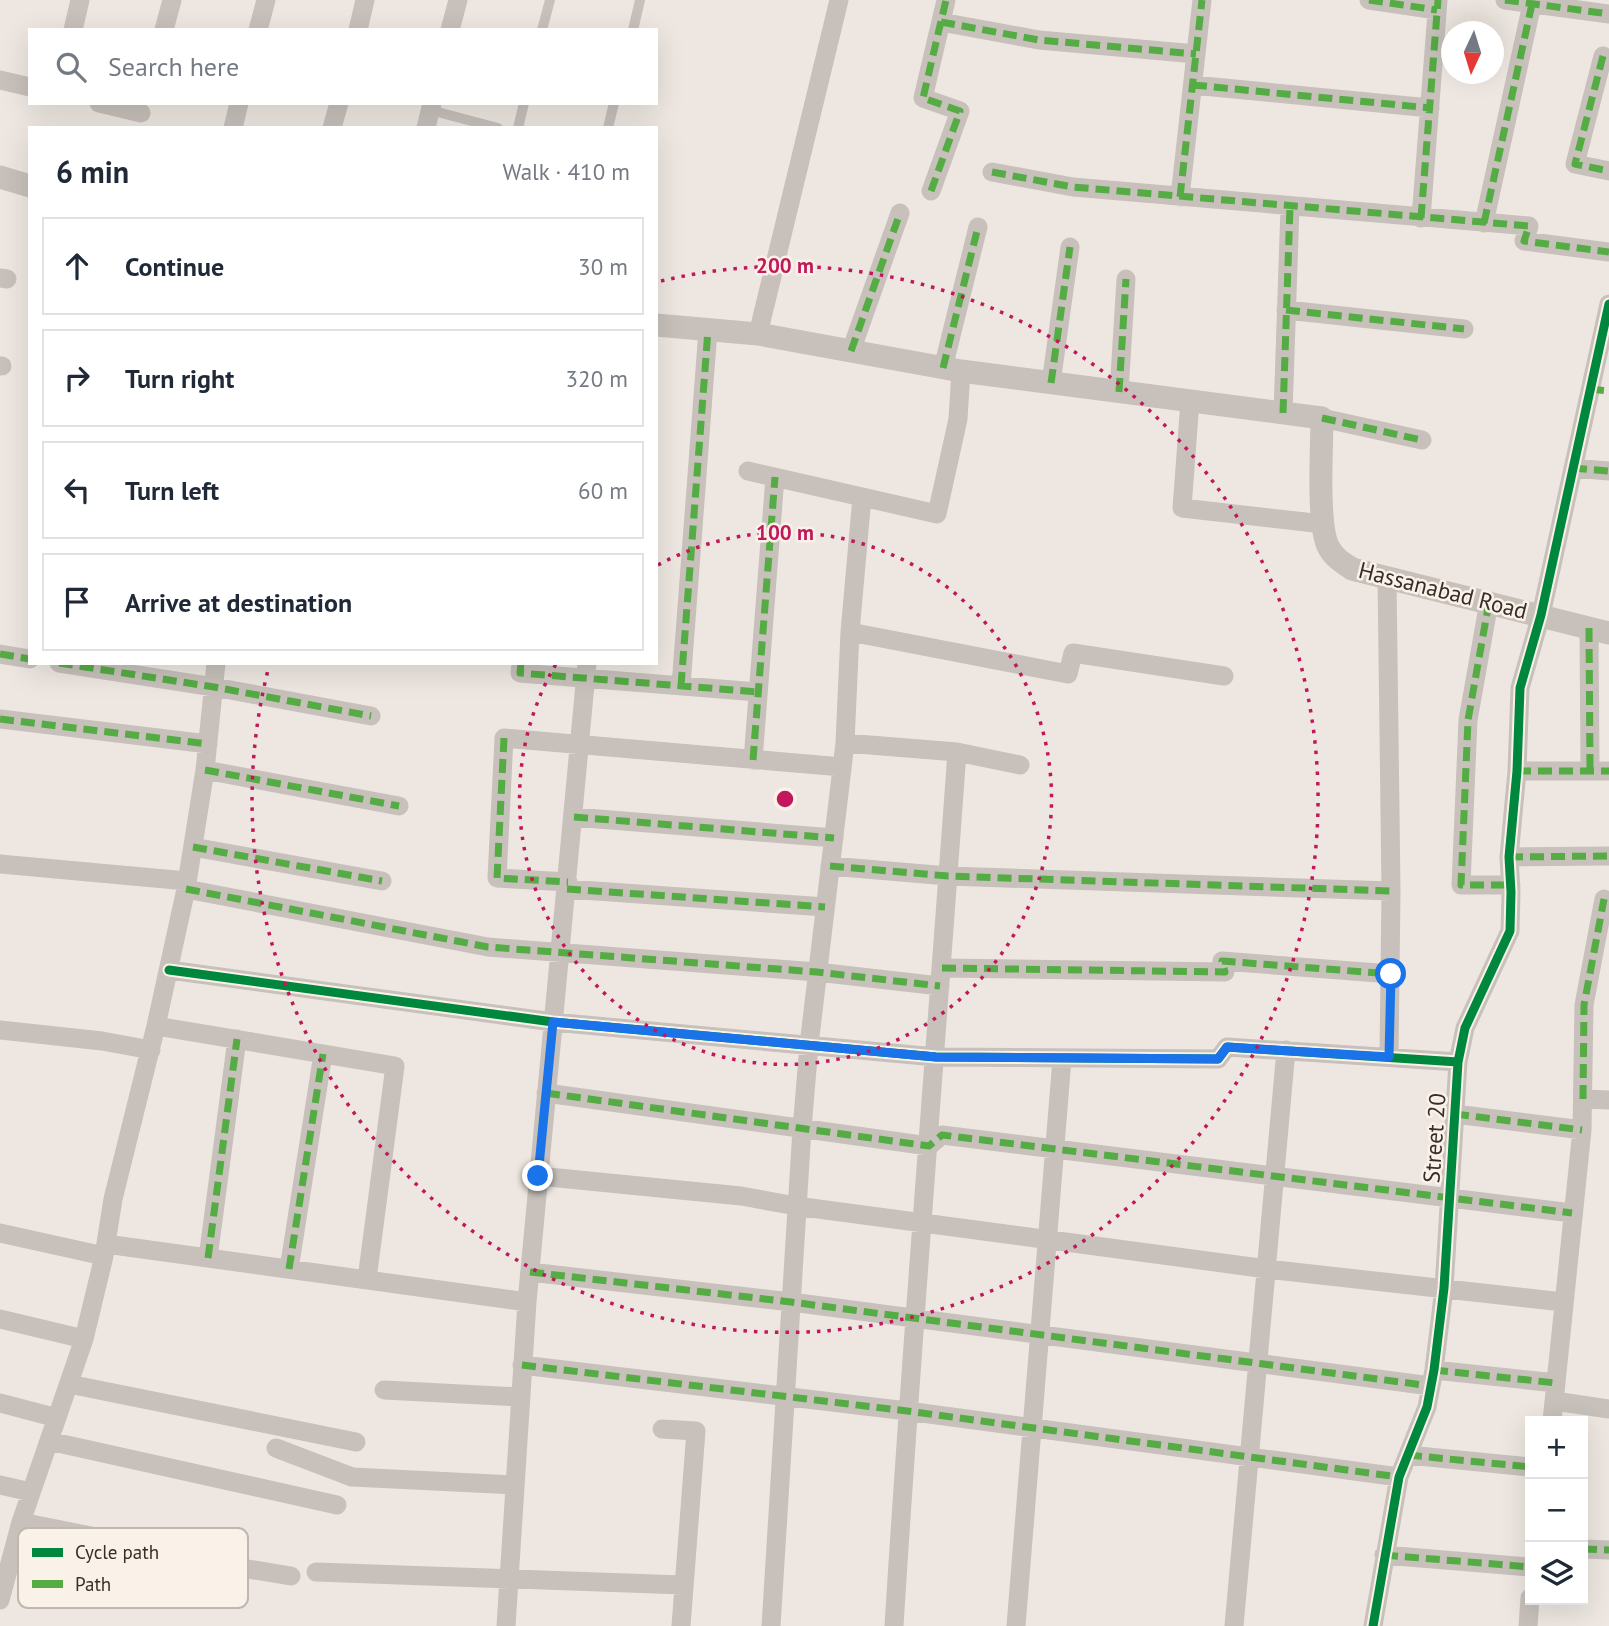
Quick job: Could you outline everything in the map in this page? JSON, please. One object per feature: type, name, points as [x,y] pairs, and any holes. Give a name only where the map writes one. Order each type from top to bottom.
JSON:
[{"type":"street","points":[[73,28],[80,0]]},
{"type":"street","points":[[165,28],[172,0]]},
{"type":"street","points":[[259,28],[266,0]]},
{"type":"street","points":[[358,28],[365,0]]},
{"type":"street","points":[[451,28],[458,0]]},
{"type":"street","points":[[758,334],[839,0]]},
{"type":"street","points":[[931,191],[960,111],[923,98],[946,0]]},
{"type":"street","points":[[1180,197],[1202,0]]},
{"type":"street","points":[[1369,0],[1438,5],[1422,218]]},
{"type":"street","points":[[1505,0],[1609,14]]},
{"type":"street","points":[[1485,223],[1532,4]]},
{"type":"street","points":[[941,22],[1039,40],[1196,54]]},
{"type":"street","points":[[1603,56],[1575,164],[1609,170]]},
{"type":"street","points":[[0,80],[28,87]]},
{"type":"street","points":[[1193,85],[1430,108]]},
{"type":"street","points":[[106,105],[141,115]]},
{"type":"street","points":[[233,126],[239,105]]},
{"type":"street","points":[[333,126],[338,105]]},
{"type":"street","points":[[992,172],[1073,187],[1529,226],[1524,241],[1609,252]]},
{"type":"street","points":[[0,177],[28,185]]},
{"type":"street","points":[[1283,413],[1290,206]]},
{"type":"street","points":[[851,351],[900,213]]},
{"type":"street","points":[[748,471],[937,514],[958,419],[952,369],[978,227]]},
{"type":"street","points":[[1051,383],[1070,247]]},
{"type":"street","points":[[1119,392],[1126,279]]},
{"type":"street","name":"Street 20","points":[[1373,1626],[1399,1477],[1427,1407],[1433,1378],[1444,1288],[1458,1062],[1465,1028],[1510,931],[1511,885],[1508,857],[1517,771],[1520,688],[1541,615],[1573,468],[1600,390],[1609,305]]},
{"type":"street","points":[[1286,310],[1464,329]]},
{"type":"street","points":[[658,325],[758,334],[952,369],[1322,418],[1422,440]]},
{"type":"street","points":[[681,686],[708,330]]},
{"type":"street","points":[[1190,401],[1182,508],[1323,524]]},
{"type":"street","name":"Hassanabad Road","points":[[1322,418],[1323,524],[1327,545],[1336,558],[1352,569],[1599,631]]},
{"type":"street","points":[[1573,468],[1609,471]]},
{"type":"street","points":[[753,760],[775,477]]},
{"type":"street","points":[[771,1626],[802,1129],[817,972],[845,743],[850,632],[862,497]]},
{"type":"street","points":[[1387,577],[1391,891],[1389,1057]]},
{"type":"street","points":[[1489,602],[1468,720],[1461,885],[1511,885]]},
{"type":"street","points":[[1517,771],[1599,771],[1599,631]]},
{"type":"street","points":[[850,632],[1068,674],[1073,653],[1224,676]]},
{"type":"street","points":[[0,654],[28,659]]},
{"type":"street","points":[[72,665],[214,687],[371,716]]},
{"type":"street","points":[[19,1528],[84,1339],[105,1250],[113,1199],[151,1050],[193,847],[205,770],[216,665]]},
{"type":"street","points":[[521,665],[520,673],[587,671],[681,686],[758,692]]},
{"type":"street","points":[[506,1626],[527,1302],[587,671]]},
{"type":"street","points":[[0,719],[208,744]]},
{"type":"street","points":[[825,907],[498,878],[504,738],[842,767]]},
{"type":"street","points":[[845,743],[957,752],[1020,765]]},
{"type":"street","points":[[894,1626],[907,1411],[936,1057],[957,752]]},
{"type":"street","points":[[205,770],[398,806]]},
{"type":"street","points":[[574,817],[834,838]]},
{"type":"street","points":[[193,847],[382,881]]},
{"type":"street","points":[[1508,857],[1609,856]]},
{"type":"street","points":[[0,864],[186,885],[488,947],[562,953],[817,972],[941,977],[1225,972],[1222,961],[1391,974]]},
{"type":"street","points":[[831,866],[948,876],[1391,891]]},
{"type":"street","points":[[1553,1416],[1582,1130],[1584,1005],[1604,899]]},
{"type":"street","points":[[169,970],[553,1022],[936,1057],[1218,1059],[1227,1047],[1458,1062]]},
{"type":"street","points":[[156,1026],[395,1066],[367,1279]]},
{"type":"street","points":[[0,1030],[102,1041],[151,1050]]},
{"type":"street","points":[[208,1258],[237,1039]]},
{"type":"street","points":[[1234,1626],[1286,1050]]},
{"type":"street","points":[[289,1269],[323,1054]]},
{"type":"street","points":[[1016,1626],[1062,1059]]},
{"type":"street","points":[[546,1093],[929,1146],[942,1135],[1572,1213]]},
{"type":"street","points":[[1583,1099],[1609,1100]]},
{"type":"street","points":[[1455,1114],[1582,1130]]},
{"type":"street","points":[[538,1176],[741,1196],[796,1206],[1267,1269],[1563,1302]]},
{"type":"street","points":[[0,1233],[105,1250],[208,1258],[527,1302]]},
{"type":"street","points":[[530,1272],[1259,1363],[1556,1392],[1609,1409]]},
{"type":"street","points":[[0,1319],[84,1339]]},
{"type":"street","points":[[523,1365],[907,1411],[1399,1477]]},
{"type":"street","points":[[69,1384],[356,1442]]},
{"type":"street","points":[[384,1390],[520,1397]]},
{"type":"street","points":[[0,1403],[57,1418]]},
{"type":"street","points":[[662,1429],[696,1431],[681,1626]]},
{"type":"street","points":[[49,1441],[337,1505]]},
{"type":"street","points":[[276,1448],[352,1477],[515,1485]]},
{"type":"street","points":[[1408,1455],[1525,1467]]},
{"type":"street","points":[[0,1485],[31,1492]]},
{"type":"street","points":[[21,1522],[51,1528]]},
{"type":"street","points":[[0,1600],[18,1533]]},
{"type":"street","points":[[1588,1549],[1609,1550]]},
{"type":"street","points":[[1384,1555],[1525,1567]]},
{"type":"street","points":[[248,1569],[292,1576]]},
{"type":"street","points":[[316,1572],[683,1585]]},
{"type":"street","points":[[1528,1626],[1530,1605]]},
{"type":"lane","points":[[543,28],[550,0]]},
{"type":"lane","points":[[633,28],[640,0]]},
{"type":"lane","points":[[518,126],[524,105]]},
{"type":"lane","points":[[608,126],[614,105]]},
{"type":"lane","points":[[429,114],[488,126]]},
{"type":"marked path","points":[[931,191],[960,111],[923,98],[946,0]]},
{"type":"marked path","points":[[1180,197],[1202,0]]},
{"type":"marked path","points":[[1369,0],[1437,10]]},
{"type":"marked path","points":[[1421,218],[1438,0]]},
{"type":"marked path","points":[[1505,0],[1609,14]]},
{"type":"marked path","points":[[1484,223],[1532,4]]},
{"type":"marked path","points":[[941,22],[1039,40],[1196,54]]},
{"type":"marked path","points":[[1603,56],[1575,164],[1609,171]]},
{"type":"marked path","points":[[1193,85],[1430,108]]},
{"type":"marked path","points":[[992,172],[1073,187],[1529,226],[1524,241],[1609,252]]},
{"type":"marked path","points":[[1283,413],[1290,207]]},
{"type":"marked path","points":[[851,351],[900,213]]},
{"type":"marked path","points":[[943,368],[978,227]]},
{"type":"marked path","points":[[1051,383],[1070,247]]},
{"type":"marked path","points":[[1119,392],[1126,279]]},
{"type":"marked path","points":[[1286,310],[1464,329]]},
{"type":"marked path","points":[[681,686],[708,330]]},
{"type":"marked path","points":[[1590,389],[1609,391]]},
{"type":"marked path","points":[[1322,418],[1422,440]]},
{"type":"marked path","points":[[1573,468],[1609,471]]},
{"type":"marked path","points":[[753,760],[775,477]]},
{"type":"marked path","points":[[1489,602],[1468,720],[1461,885],[1511,885]]},
{"type":"marked path","points":[[1589,628],[1590,771]]},
{"type":"marked path","points":[[0,654],[28,659]]},
{"type":"marked path","points":[[72,665],[214,687],[371,716]]},
{"type":"marked path","points":[[521,665],[520,673],[758,692]]},
{"type":"marked path","points":[[0,719],[208,744]]},
{"type":"marked path","points":[[504,738],[497,878],[568,882]]},
{"type":"marked path","points":[[205,770],[399,806]]},
{"type":"marked path","points":[[1517,771],[1609,771]]},
{"type":"marked path","points":[[574,817],[834,838]]},
{"type":"marked path","points":[[193,847],[382,881]]},
{"type":"marked path","points":[[1509,857],[1609,856]]},
{"type":"marked path","points":[[830,866],[948,876],[1391,891]]},
{"type":"marked path","points":[[186,889],[488,947],[817,972],[940,986]]},
{"type":"marked path","points":[[567,889],[825,907]]},
{"type":"marked path","points":[[1583,1099],[1584,1005],[1604,899]]},
{"type":"marked path","points":[[942,968],[1225,972],[1222,961],[1391,974]]},
{"type":"marked path","points":[[208,1258],[237,1039]]},
{"type":"marked path","points":[[289,1269],[323,1054]]},
{"type":"marked path","points":[[546,1093],[929,1146],[942,1135],[1572,1213]]},
{"type":"marked path","points":[[1455,1114],[1582,1130]]},
{"type":"marked path","points":[[530,1272],[791,1302],[1431,1386]]},
{"type":"marked path","points":[[522,1365],[907,1411],[1399,1477]]},
{"type":"marked path","points":[[1434,1370],[1556,1383]]},
{"type":"marked path","points":[[1408,1455],[1525,1467]]},
{"type":"marked path","points":[[1588,1549],[1609,1550]]},
{"type":"marked path","points":[[1384,1555],[1525,1567]]},
{"type":"cycle path","points":[[1373,1626],[1399,1477],[1427,1407],[1434,1370],[1444,1288],[1458,1062],[1465,1028],[1510,931],[1509,857],[1517,771],[1520,688],[1541,615],[1609,304]]},
{"type":"cycle path","points":[[169,970],[553,1022],[936,1057],[1218,1059],[1227,1047],[1458,1062]]},
{"type":"route","points":[[538,1176],[553,1022],[936,1057],[1218,1059],[1227,1047],[1389,1057],[1391,974]]}]
